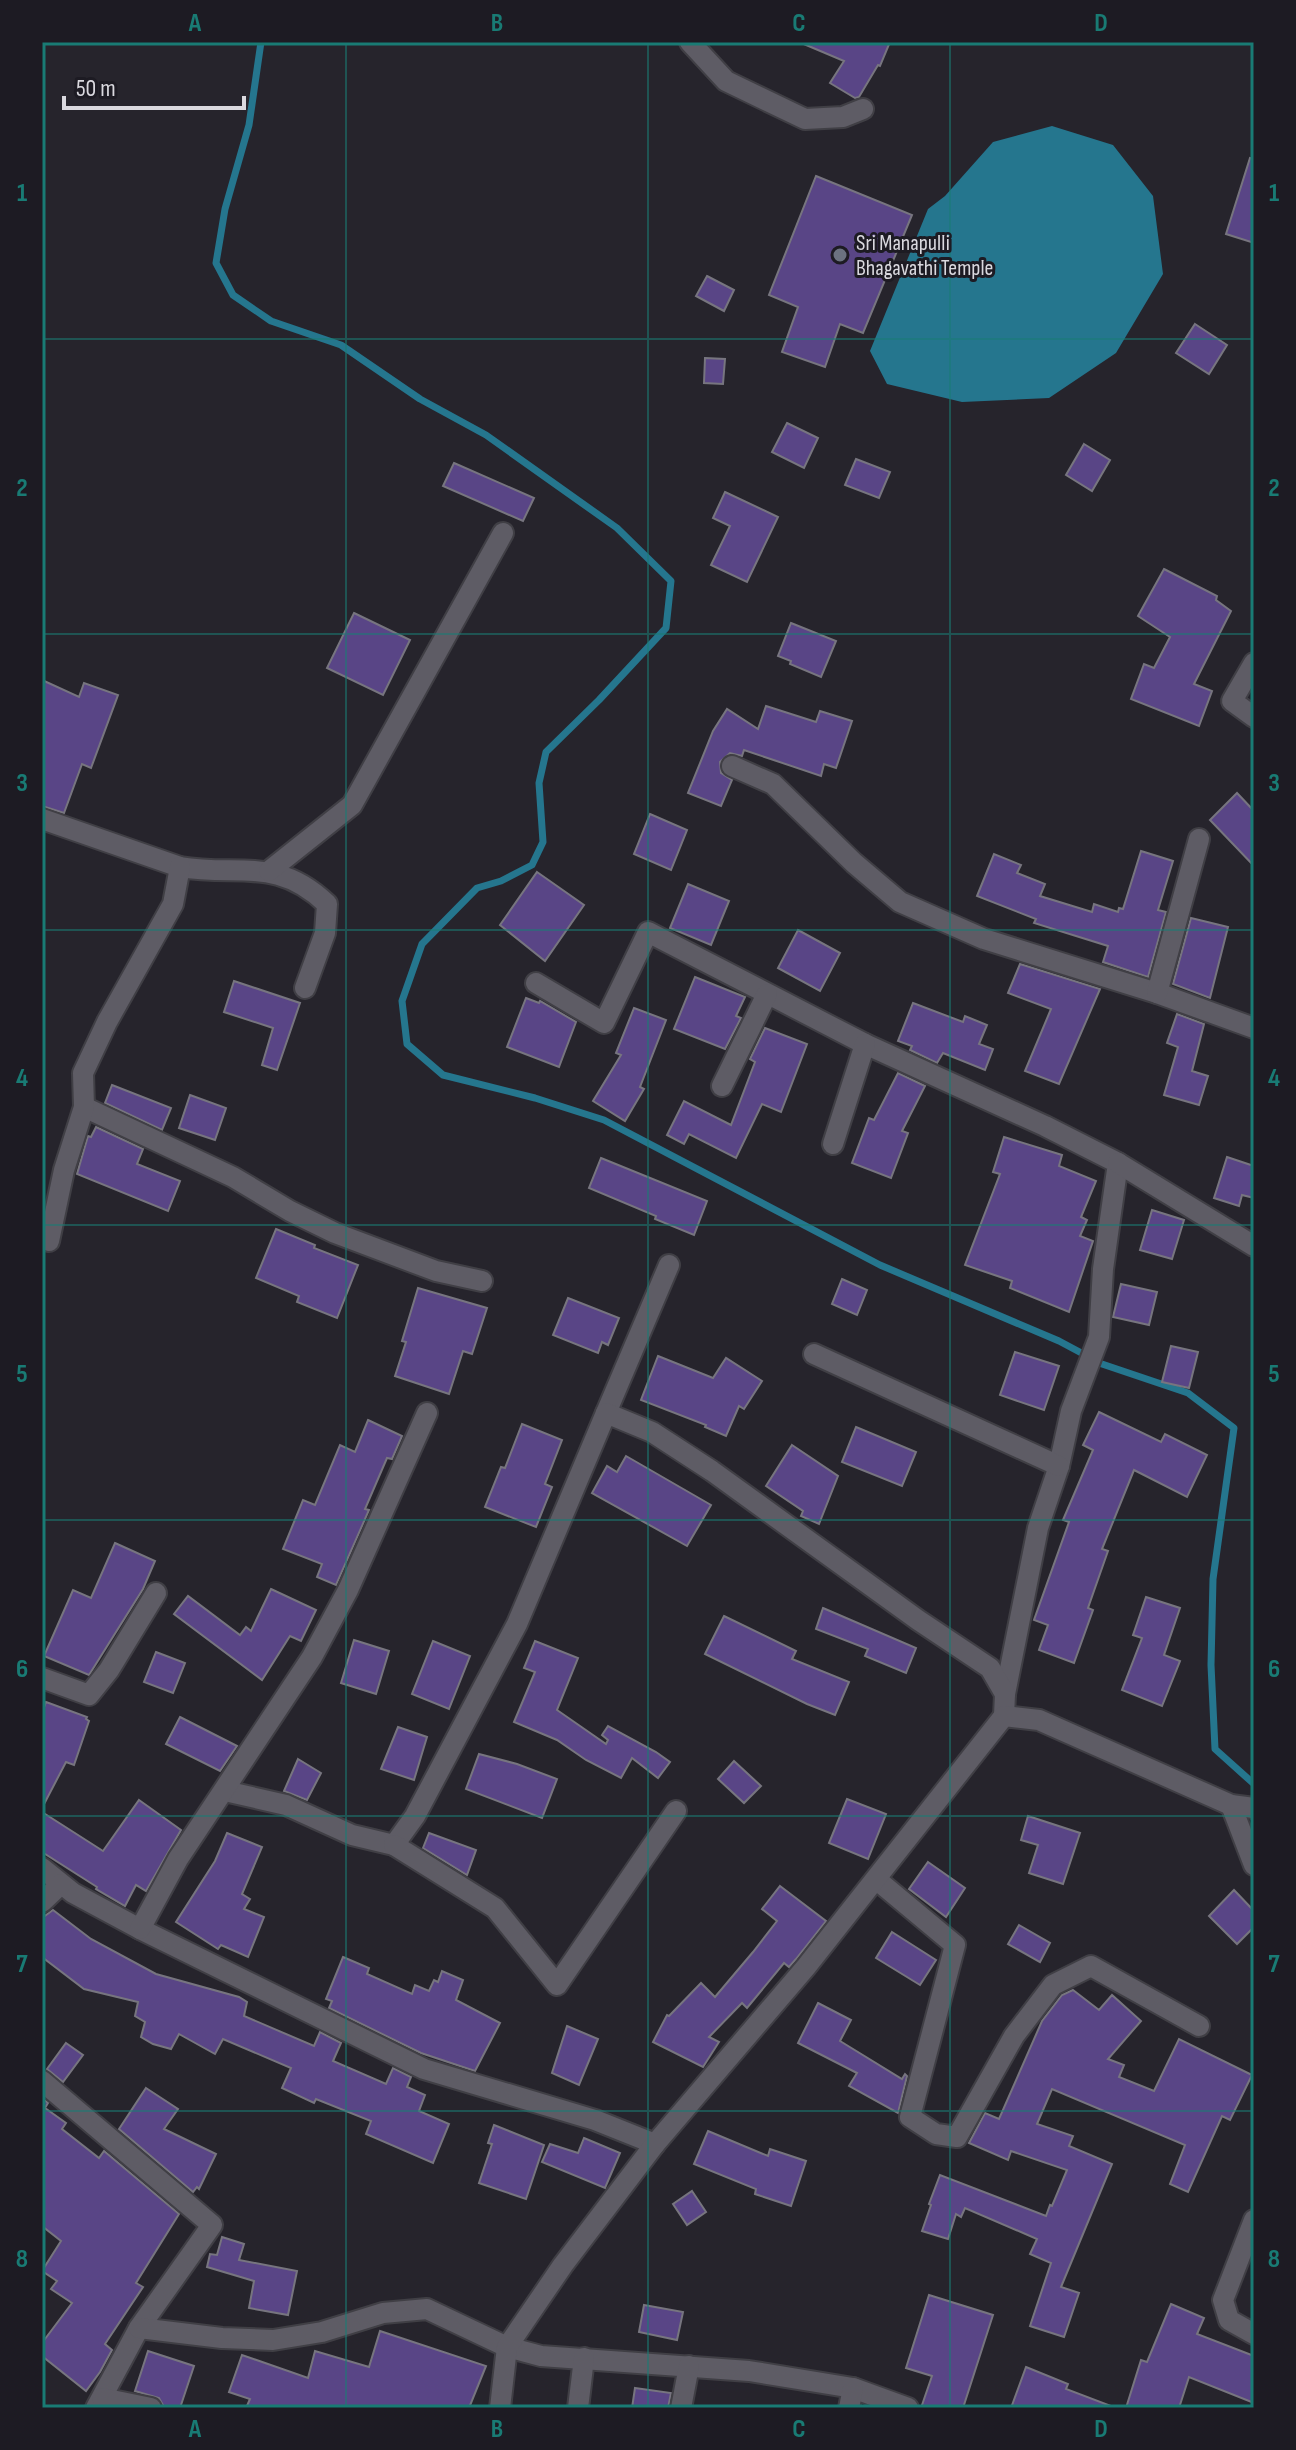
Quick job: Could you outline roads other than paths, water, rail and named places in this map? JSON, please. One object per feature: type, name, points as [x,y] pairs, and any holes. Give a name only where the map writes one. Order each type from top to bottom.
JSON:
[{"type":"street","points":[[690,42],[726,81],[805,119],[843,117],[863,109]]},
{"type":"street","points":[[269,871],[352,805],[503,533]]},
{"type":"street","points":[[1254,663],[1232,701],[1254,717]]},
{"type":"street","points":[[732,766],[773,784],[854,863],[900,902],[984,939],[1157,993],[1254,1028]]},
{"type":"street","points":[[42,819],[180,867],[204,871],[269,871],[312,889],[327,904],[325,933],[305,988]]},
{"type":"street","points":[[1157,993],[1199,839]]},
{"type":"street","points":[[49,1241],[64,1170],[84,1107],[83,1073],[107,1022],[173,904],[180,867]]},
{"type":"street","points":[[536,983],[604,1023],[648,932],[865,1044],[1045,1126],[1118,1163],[1254,1246]]},
{"type":"street","points":[[722,1086],[767,994]]},
{"type":"street","points":[[833,1144],[865,1044]]},
{"type":"street","points":[[84,1107],[233,1177],[335,1233],[436,1271],[482,1281]]},
{"type":"street","points":[[500,2408],[507,2347],[563,2265],[655,2144],[720,2071],[877,1880],[1004,1716],[1005,1694],[1038,1528],[1059,1466],[1071,1411],[1099,1337],[1106,1244],[1118,1163]]},
{"type":"street","points":[[394,1845],[415,1816],[517,1624],[669,1265]]},
{"type":"street","points":[[814,1354],[1059,1466]]},
{"type":"street","points":[[140,1929],[178,1859],[312,1657],[334,1617],[427,1413]]},
{"type":"street","points":[[606,1413],[652,1432],[757,1501],[829,1557],[990,1668],[1005,1694]]},
{"type":"street","points":[[42,1678],[89,1695],[109,1670],[156,1593]]},
{"type":"street","points":[[1004,1716],[1039,1720],[1231,1805],[1254,1808]]},
{"type":"street","points":[[225,1791],[286,1805],[352,1835],[394,1845],[495,1908],[557,1985],[676,1811]]},
{"type":"street","points":[[1231,1805],[1254,1865]]},
{"type":"street","points":[[42,1868],[73,1893],[140,1929],[424,2069],[595,2120],[655,2144]]},
{"type":"street","points":[[877,1880],[955,1945],[910,2117],[936,2134],[957,2137],[1014,2036],[1053,1985],[1091,1966],[1199,2026]]},
{"type":"street","points":[[42,1902],[61,1884]]},
{"type":"street","points":[[42,2081],[212,2225],[139,2328],[99,2403],[151,2408]]},
{"type":"street","points":[[1254,2220],[1223,2300],[1229,2320],[1254,2334]]},
{"type":"street","points":[[139,2328],[222,2338],[273,2340],[322,2332],[383,2313],[427,2309],[507,2347],[541,2356],[749,2371],[851,2398],[908,2408]]},
{"type":"street","points":[[578,2408],[584,2358]]},
{"type":"street","points":[[681,2408],[689,2366]]},
{"type":"water","points":[[1052,126],[1113,145],[1153,196],[1163,274],[1116,353],[1049,398],[962,402],[887,384],[870,351],[928,209],[945,196],[993,142]]},
{"type":"waterway","points":[[261,42],[249,125],[225,209],[216,263],[233,295],[271,321],[341,345],[420,399],[486,435],[617,528],[671,581],[666,628],[546,752],[539,783],[543,842],[532,865],[501,881],[477,888],[422,944],[402,1001],[407,1044],[443,1075],[535,1098],[604,1120],[880,1265],[1059,1341],[1102,1364],[1188,1393],[1234,1428],[1213,1579],[1211,1665],[1215,1749],[1254,1784]]},
{"type":"place","name":"Sri Manapulli Bhagavathi Temple","points":[[840,255]]}]
